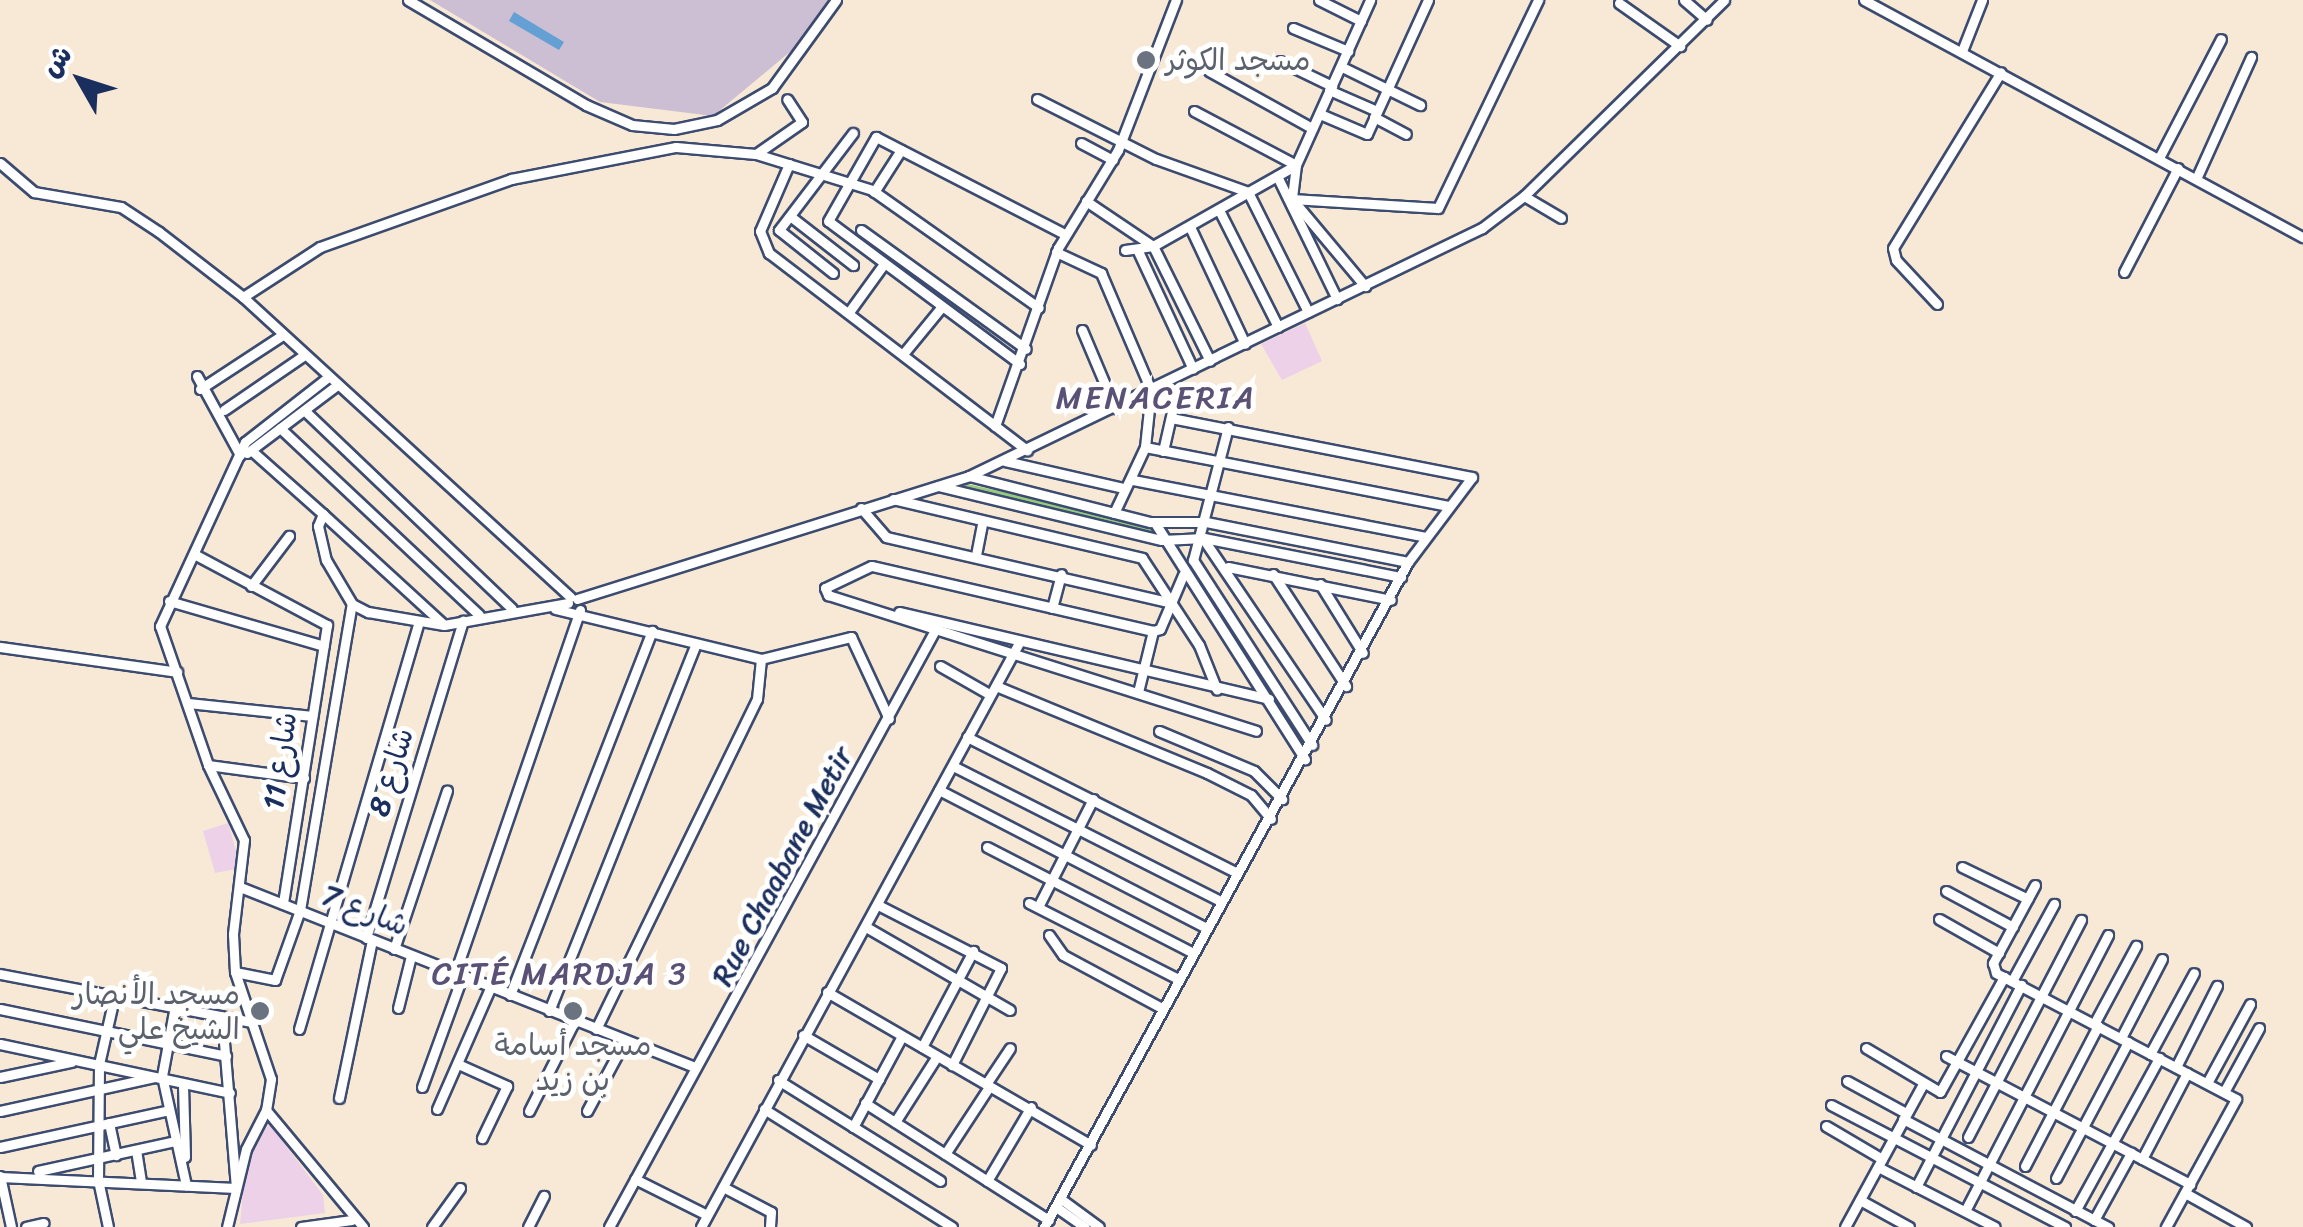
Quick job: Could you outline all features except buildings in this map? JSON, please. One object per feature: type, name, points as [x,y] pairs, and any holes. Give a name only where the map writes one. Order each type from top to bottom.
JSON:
[{"type":"street","points":[[408,0],[586,106],[632,125],[674,129],[717,120],[772,88],[836,0]]},
{"type":"street","points":[[996,426],[1026,349],[1056,252],[1113,160],[1176,0]]},
{"type":"street","points":[[1319,0],[1362,21]]},
{"type":"street","points":[[1364,286],[1292,200],[1296,165],[1370,0]]},
{"type":"street","points":[[1320,114],[1364,136],[1427,2],[1415,0]]},
{"type":"street","points":[[1292,200],[1438,208],[1538,0]]},
{"type":"street","points":[[1684,0],[1707,20]]},
{"type":"street","points":[[352,604],[418,625],[444,625],[512,609],[575,603],[890,498],[969,476],[1004,461],[1490,224],[1524,196],[1724,0]]},
{"type":"street","points":[[1864,0],[2303,237]]},
{"type":"street","points":[[1962,51],[1982,0]]},
{"type":"street","points":[[1619,3],[1680,46]]},
{"type":"street","points":[[1292,28],[1348,51]]},
{"type":"street","points":[[2159,158],[2221,39]]},
{"type":"street","points":[[2196,178],[2251,57]]},
{"type":"street","points":[[1280,61],[1406,134]]},
{"type":"street","points":[[1342,66],[1389,86],[1420,105]]},
{"type":"street","points":[[1209,72],[1312,128]]},
{"type":"street","points":[[1938,304],[1896,260],[1893,248],[2001,72]]},
{"type":"street","points":[[756,154],[802,122],[787,99]]},
{"type":"street","points":[[1037,99],[1122,141],[1248,192],[1308,312]]},
{"type":"street","points":[[1194,111],[1296,165]]},
{"type":"street","points":[[832,273],[779,230],[853,133]]},
{"type":"street","points":[[1020,364],[940,309],[828,221],[876,136],[1065,234]]},
{"type":"street","points":[[1081,144],[1113,160]]},
{"type":"street","points":[[243,297],[320,247],[511,179],[646,148],[756,154],[851,181],[874,192],[1039,308]]},
{"type":"street","points":[[874,192],[901,150]]},
{"type":"street","points":[[0,163],[48,198],[121,207],[243,297],[575,603],[652,631],[761,659],[851,637],[889,719]]},
{"type":"street","points":[[790,164],[763,222],[762,244],[1027,450]]},
{"type":"street","points":[[1125,250],[1153,246],[1296,165]]},
{"type":"street","points":[[2124,272],[2178,168]]},
{"type":"street","points":[[1277,176],[1337,299]]},
{"type":"street","points":[[1524,196],[1561,218]]},
{"type":"street","points":[[1086,201],[1153,246],[1210,361]]},
{"type":"street","points":[[1219,210],[1278,327]]},
{"type":"street","points":[[790,216],[853,265]]},
{"type":"street","points":[[1190,226],[1246,344]]},
{"type":"street","points":[[861,230],[1026,349]]},
{"type":"street","points":[[1137,249],[1194,369]]},
{"type":"street","points":[[1056,252],[1101,273],[1151,390],[1145,447],[1133,480],[1124,488],[1114,513]]},
{"type":"street","points":[[849,312],[883,264]]},
{"type":"street","points":[[902,354],[940,309]]},
{"type":"street","points":[[1082,330],[1116,408]]},
{"type":"street","points":[[200,389],[281,336]]},
{"type":"street","points":[[224,410],[303,356]]},
{"type":"street","points":[[197,376],[200,389],[240,456]]},
{"type":"street","points":[[240,456],[305,411],[332,382]]},
{"type":"street","points":[[226,1227],[246,1149],[266,1110],[272,1079],[235,972],[244,840],[208,765],[160,626],[168,601],[249,437],[332,382]]},
{"type":"street","points":[[1163,451],[1172,418],[1166,383]]},
{"type":"street","points":[[305,411],[512,609]]},
{"type":"street","points":[[865,1103],[1046,1224],[1220,902],[1346,686],[1400,576],[1472,477],[1172,418]]},
{"type":"street","points":[[280,428],[479,615]]},
{"type":"street","points":[[1228,428],[1202,538],[1193,560],[1312,745]]},
{"type":"street","points":[[1145,447],[1448,506]]},
{"type":"street","points":[[252,450],[444,625]]},
{"type":"street","points":[[1004,461],[1124,488]]},
{"type":"street","points":[[969,476],[1155,523],[1206,522],[1408,562]]},
{"type":"street","points":[[1133,480],[1425,538]]},
{"type":"street","points":[[936,485],[1162,540],[1202,538],[1400,576]]},
{"type":"street","points":[[890,498],[982,523],[1142,558],[1217,690]]},
{"type":"street","points":[[862,508],[886,537],[1061,574],[1171,603]]},
{"type":"street","points":[[235,972],[274,980],[300,910],[352,604],[326,560],[318,526],[323,514]]},
{"type":"street","points":[[976,555],[982,523]]},
{"type":"street","points":[[1155,523],[1183,575],[1269,699],[1305,759]]},
{"type":"street","points":[[194,554],[250,586],[289,536]]},
{"type":"street","points":[[1202,538],[1228,567],[1326,720]]},
{"type":"street","points":[[1153,632],[871,566],[825,588],[828,595],[872,607],[1269,699]]},
{"type":"street","points":[[1228,567],[1390,600]]},
{"type":"street","points":[[1052,608],[1061,574]]},
{"type":"street","points":[[1273,574],[1346,686]]},
{"type":"street","points":[[1138,692],[1153,632],[1183,575]]},
{"type":"street","points":[[1320,584],[1363,653]]},
{"type":"street","name":"شارع 11","points":[[250,586],[327,626],[283,904]]},
{"type":"street","points":[[1366,596],[1382,617]]},
{"type":"street","points":[[168,601],[324,646]]},
{"type":"street","points":[[538,606],[575,603]]},
{"type":"street","points":[[422,1086],[575,603]]},
{"type":"street","points":[[872,607],[1256,731]]},
{"type":"street","name":"شارع 8","points":[[340,1098],[369,939],[463,620]]},
{"type":"street","points":[[300,1030],[418,625]]},
{"type":"street","name":"Rue Chaabane Metir","points":[[609,1227],[696,1067],[729,1018],[935,630]]},
{"type":"street","points":[[510,995],[652,631]]},
{"type":"street","points":[[701,1227],[803,1035],[880,906],[1020,641]]},
{"type":"street","points":[[550,1011],[696,644]]},
{"type":"street","points":[[0,647],[177,672]]},
{"type":"street","points":[[596,1029],[756,699],[761,659]]},
{"type":"street","points":[[940,666],[1207,773],[1250,795],[1271,819]]},
{"type":"street","points":[[188,704],[312,716]]},
{"type":"street","points":[[1159,730],[1254,771],[1282,799]]},
{"type":"street","points":[[967,737],[1237,872]]},
{"type":"street","points":[[208,765],[304,778]]},
{"type":"street","points":[[953,766],[1220,902]]},
{"type":"street","points":[[940,790],[1206,928]]},
{"type":"street","points":[[394,949],[447,791]]},
{"type":"street","points":[[1093,799],[1052,881],[1034,904],[1178,979]]},
{"type":"street","points":[[987,847],[1193,953]]},
{"type":"street","points":[[1962,867],[2028,899]]},
{"type":"street","points":[[2035,885],[1993,966],[2012,981],[2236,1100],[2168,1224],[2180,1227]]},
{"type":"street","name":"شارع 7","points":[[240,886],[624,1042],[696,1067]]},
{"type":"street","points":[[1946,891],[2012,927]]},
{"type":"street","points":[[1916,1187],[2012,981],[2054,904]]},
{"type":"street","points":[[880,906],[1000,968],[952,1064]]},
{"type":"street","points":[[1938,919],[1999,953]]},
{"type":"street","points":[[1968,1137],[2081,920]]},
{"type":"street","points":[[866,927],[1010,1010]]},
{"type":"street","points":[[1049,935],[1063,955],[1162,1008]]},
{"type":"street","points":[[1965,1211],[2108,935]]},
{"type":"street","points":[[2025,1166],[2136,946]]},
{"type":"street","points":[[922,1047],[973,951]]},
{"type":"street","points":[[398,1008],[411,956]]},
{"type":"street","points":[[2056,1178],[2162,959]]},
{"type":"street","points":[[2076,1211],[2113,1144],[2194,973]]},
{"type":"street","points":[[0,974],[252,1022]]},
{"type":"street","points":[[1866,1048],[1922,1086],[1940,1092],[2012,981]]},
{"type":"street","points":[[2176,1067],[2218,986]]},
{"type":"street","points":[[437,1109],[490,988]]},
{"type":"street","points":[[828,992],[1092,1145]]},
{"type":"street","points":[[176,996],[162,1076],[186,1184]]},
{"type":"street","points":[[114,998],[99,1064],[99,1088],[105,1124],[116,1155]]},
{"type":"street","points":[[2208,1083],[2250,1004]]},
{"type":"street","points":[[0,1009],[226,1056]]},
{"type":"street","points":[[222,1017],[236,1188]]},
{"type":"street","points":[[530,1111],[574,1022]]},
{"type":"street","points":[[2224,1092],[2259,1028]]},
{"type":"street","points":[[803,1035],[879,1079]]},
{"type":"street","points":[[853,1128],[902,1036]]},
{"type":"street","points":[[587,1111],[624,1042]]},
{"type":"street","points":[[0,1044],[230,1093]]},
{"type":"street","points":[[946,1154],[1010,1048]]},
{"type":"street","points":[[895,1122],[937,1056]]},
{"type":"street","points":[[1946,1056],[2142,1159],[2246,1227]]},
{"type":"street","points":[[0,1077],[76,1061]]},
{"type":"street","points":[[458,1064],[507,1086],[482,1138]]},
{"type":"street","points":[[2142,1159],[2187,1072]]},
{"type":"street","points":[[0,1111],[162,1076]]},
{"type":"street","points":[[778,1080],[940,1181]]},
{"type":"street","points":[[1848,1081],[1940,1138],[2108,1227]]},
{"type":"street","points":[[182,1085],[186,1184]]},
{"type":"street","points":[[1845,1227],[1922,1086]]},
{"type":"street","points":[[1832,1106],[2065,1227]]},
{"type":"street","points":[[987,1181],[1031,1107]]},
{"type":"street","points":[[764,1109],[952,1227]]},
{"type":"street","points":[[0,1147],[169,1110]]},
{"type":"street","points":[[266,1110],[352,1220],[363,1227]]},
{"type":"street","points":[[105,1124],[104,1158],[98,1180],[108,1227]]},
{"type":"street","points":[[1826,1126],[1916,1187],[1995,1227]]},
{"type":"street","points":[[230,1134],[246,1149]]},
{"type":"street","points":[[11,1227],[1,1182],[176,1141]]},
{"type":"street","points":[[136,1150],[141,1182]]},
{"type":"street","points":[[2094,1220],[2131,1154]]},
{"type":"street","points":[[27,1174],[236,1188]]},
{"type":"street","points":[[635,1180],[707,1215]]},
{"type":"street","points":[[723,1187],[771,1212],[770,1227]]},
{"type":"street","points":[[432,1227],[460,1188]]},
{"type":"street","points":[[528,1227],[544,1196]]},
{"type":"street","points":[[1860,1200],[1909,1227]]},
{"type":"street","points":[[1058,1203],[1085,1227]]},
{"type":"street","points":[[1058,1203],[1099,1227]]},
{"type":"street","points":[[301,1227],[352,1220]]},
{"type":"street","points":[[26,1227],[44,1223]]},
{"type":"shaded area","points":[[430,0],[828,0],[797,46],[713,116],[600,102]]},
{"type":"shaded area","points":[[1305,323],[1322,361],[1282,380],[1261,344]]},
{"type":"shaded area","points":[[228,823],[241,868],[215,873],[203,831]]},
{"type":"shaded area","points":[[269,1123],[323,1195],[325,1213],[240,1224],[246,1161]]},
{"type":"green space","points":[[967,484],[1149,524],[1154,535],[960,489]]},
{"type":"water","points":[[514,12],[564,42],[559,50],[509,21]]},
{"type":"place","name":"مسجد الكوثر","points":[[1146,60]]},
{"type":"place","name":"مسجد الأنصار الشيخ علي","points":[[260,1011]]},
{"type":"place","name":"مسجد أسامة بن زيد","points":[[573,1011]]},
{"type":"district","name":"MENACERIA","points":[[1156,398]]},
{"type":"district","name":"CITÉ MARDJA 3","points":[[560,974]]}]
